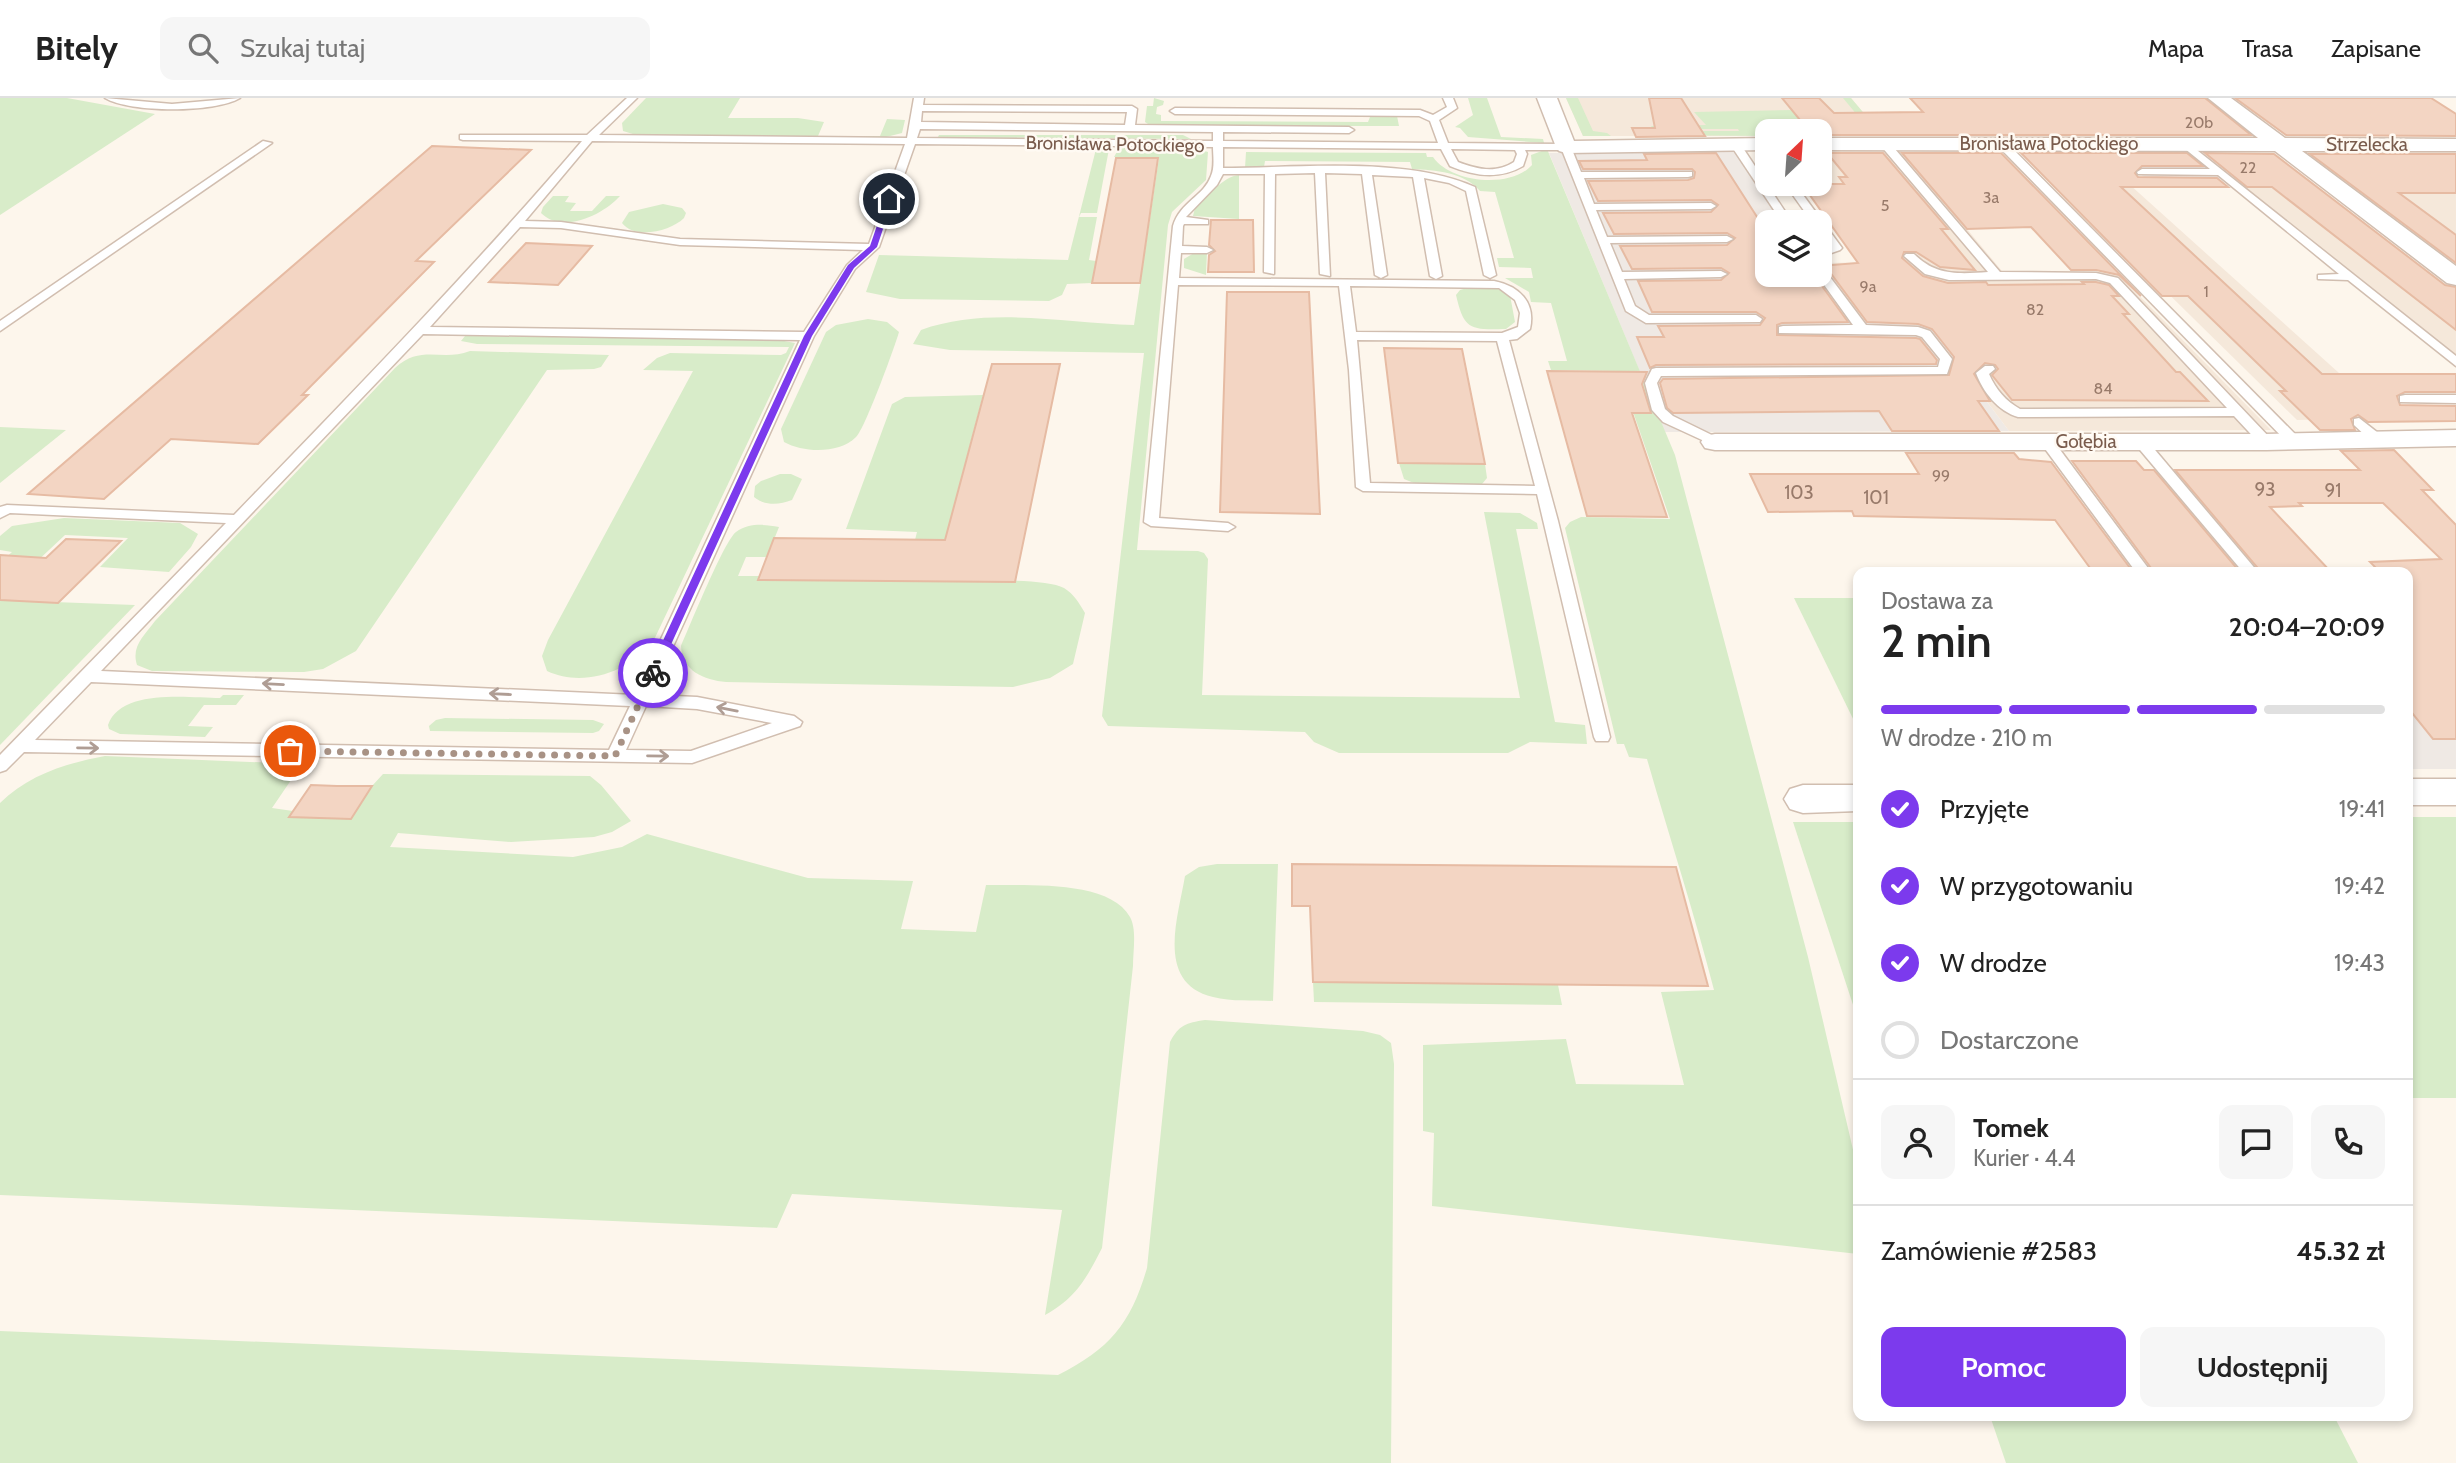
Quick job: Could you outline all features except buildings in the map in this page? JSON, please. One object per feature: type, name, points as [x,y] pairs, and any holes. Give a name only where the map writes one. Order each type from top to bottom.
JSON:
[{"type":"street","points":[[1547,98],[1566,147]]},
{"type":"street","points":[[2218,98],[2456,278]]},
{"type":"street","name":"Bronisława Potockiego","points":[[1832,144],[2002,144],[2068,149],[2183,142],[2279,144]]},
{"type":"street","name":"Strzelecka","points":[[2279,144],[2456,145]]},
{"type":"street","name":"Bronisława Potockiego","points":[[1566,147],[1755,146]]},
{"type":"street","name":"Gołębia","points":[[1715,442],[2280,441],[2368,430],[2456,438]]},
{"type":"street","points":[[2413,792],[2456,792]]},
{"type":"street","points":[[1803,799],[1853,798]]},
{"type":"lane","points":[[110,98],[148,106],[186,109],[235,98]]},
{"type":"lane","points":[[0,766],[235,519],[420,330],[517,224],[589,139],[632,98]]},
{"type":"lane","points":[[1434,119],[1452,108],[1448,98]]},
{"type":"lane","points":[[1262,99],[1262,112]]},
{"type":"lane","points":[[1388,100],[1390,113]]},
{"type":"lane","points":[[615,756],[808,336],[851,267],[873,247],[915,125],[918,103],[1028,103],[1132,109],[1130,128]]},
{"type":"lane","points":[[1175,111],[1420,113],[1434,119],[1454,164],[1488,173],[1507,171],[1520,164],[1522,154],[1519,147]]},
{"type":"lane","points":[[915,125],[1349,130]]},
{"type":"lane","points":[[1219,129],[1219,171],[1213,183],[1190,204],[1180,220],[1175,249],[1151,522],[1228,527]]},
{"type":"lane","name":"Bronisława Potockiego","points":[[463,137],[1566,147]]},
{"type":"lane","points":[[2183,142],[2456,362]]},
{"type":"lane","points":[[0,327],[267,143]]},
{"type":"lane","points":[[1735,144],[1779,210]]},
{"type":"lane","points":[[1885,144],[1997,275]]},
{"type":"lane","points":[[2002,144],[2280,441]]},
{"type":"lane","points":[[1566,147],[1630,308],[1646,319],[1756,319]]},
{"type":"lane","points":[[1219,171],[1418,174],[1449,178],[1471,189],[1490,275]]},
{"type":"lane","points":[[1270,172],[1270,271]]},
{"type":"lane","points":[[1320,172],[1326,274]]},
{"type":"lane","points":[[2142,172],[2219,172]]},
{"type":"lane","points":[[1367,173],[1381,275]]},
{"type":"lane","points":[[1418,174],[1436,276]]},
{"type":"lane","points":[[1577,175],[1688,174]]},
{"type":"lane","points":[[1590,207],[1711,206]]},
{"type":"lane","points":[[1180,220],[1204,222]]},
{"type":"lane","points":[[517,224],[561,225],[680,242],[873,247]]},
{"type":"lane","points":[[1603,240],[1727,239]]},
{"type":"lane","points":[[1175,249],[1207,250]]},
{"type":"lane","points":[[1910,256],[1921,269],[1932,275],[2096,276],[2114,280],[2239,412],[2280,441]]},
{"type":"lane","points":[[1617,276],[1721,274]]},
{"type":"lane","points":[[2322,277],[2352,277]]},
{"type":"lane","points":[[1173,281],[1494,284],[1508,286],[1520,296],[1526,324],[1521,333],[1502,337],[1351,336]]},
{"type":"lane","points":[[1344,282],[1363,487],[1543,490]]},
{"type":"lane","points":[[1832,287],[1862,329]]},
{"type":"lane","points":[[420,330],[808,336]]},
{"type":"lane","points":[[1715,442],[1668,419],[1660,410],[1651,383],[1656,372],[1943,371],[1946,359],[1926,334],[1910,330],[1783,330]]},
{"type":"lane","points":[[1502,337],[1543,490],[1602,737]]},
{"type":"lane","points":[[1989,369],[1982,373],[1985,380],[2000,401],[2018,413],[2239,412]]},
{"type":"lane","points":[[2405,400],[2456,399]]},
{"type":"lane","points":[[2140,441],[2247,567]]},
{"type":"lane","points":[[2047,442],[2140,567]]},
{"type":"lane","points":[[0,514],[6,509],[235,519]]},
{"type":"lane","points":[[20,747],[692,757],[794,722],[697,703],[87,676]]},
{"type":"shaded area","points":[[1566,98],[1851,98],[1883,136],[1832,136],[1832,119],[1755,119],[1755,136],[1583,136]]},
{"type":"shaded area","points":[[2279,144],[2456,144],[2456,278]]},
{"type":"shaded area","points":[[1901,150],[2002,271],[2116,272],[2271,430],[2009,431],[1929,324],[1856,313],[1832,278],[1832,263],[1883,262],[1832,194],[1832,151]]},
{"type":"shaded area","points":[[1734,151],[1755,182],[1755,196],[1764,196],[1774,210],[1755,210],[1755,287],[1824,287],[1846,320],[1930,326],[2009,431],[1665,432],[1549,153]]},
{"type":"shaded area","points":[[2099,157],[2389,418],[2297,420],[2030,158]]},
{"type":"shaded area","points":[[2130,164],[2205,164],[2221,179],[2145,178]]},
{"type":"shaded area","points":[[2227,179],[2263,179],[2456,330],[2456,362]]},
{"type":"shaded area","points":[[2413,593],[2456,594],[2456,769],[2413,769]]},
{"type":"green space","points":[[0,98],[67,98],[155,114],[0,215]]},
{"type":"green space","points":[[646,98],[740,98],[728,118],[798,118],[824,122],[818,136],[880,136],[887,119],[905,120],[902,133],[878,139],[646,138],[623,131],[622,123]]},
{"type":"green space","points":[[1154,98],[1164,101],[1163,105],[1157,107],[1156,114],[1161,115],[1161,121],[1368,122],[1370,117],[1397,116],[1399,126],[1151,126],[1145,122],[1147,106],[1153,106]]},
{"type":"green space","points":[[1468,98],[1487,98],[1501,137],[1543,139],[1544,143],[1468,137],[1460,128],[1455,127],[1473,115]]},
{"type":"green space","points":[[1566,98],[1578,98],[1593,131],[1611,136],[1583,136]]},
{"type":"green space","points":[[1843,98],[1851,98],[1883,136],[1832,136],[1832,132],[1872,133]]},
{"type":"green space","points":[[1794,110],[1799,119],[1755,119],[1755,136],[1632,135],[1652,135],[1651,131],[1739,131],[1653,129],[1651,126],[1706,125],[1694,112]]},
{"type":"green space","points":[[1183,135],[1191,139],[938,137]]},
{"type":"green space","points":[[1119,148],[1194,148],[1208,152],[1206,180],[1172,212],[1168,225],[1137,550],[1198,551],[1204,553],[1208,559],[1202,695],[1520,698],[1484,512],[1520,513],[1537,523],[1538,529],[1516,529],[1555,722],[1585,725],[1587,744],[1530,742],[1508,753],[1339,753],[1314,742],[1305,732],[1108,726],[1102,716],[1144,353],[950,350],[913,344],[921,330],[972,319],[1026,318],[1134,325],[1159,158],[1114,157]]},
{"type":"green space","points":[[1096,149],[1109,149],[1097,213],[1081,213],[1079,217],[1097,217],[1089,260],[1096,261],[1092,283],[1067,284],[1062,295],[1049,301],[900,299],[866,292],[879,255],[1068,260]]},
{"type":"green space","points":[[1547,149],[1675,455],[1808,957],[1853,1150],[1853,1253],[1432,1206],[1434,1133],[1423,1131],[1423,1045],[1566,1039],[1576,1084],[1684,1085],[1661,992],[1714,990],[1647,759],[1629,757],[1624,744],[1617,744],[1565,528],[1570,522],[1581,517],[1670,519],[1619,371],[1551,370],[1548,361],[1567,361],[1551,303],[1531,302],[1529,292],[1505,278],[1533,278],[1531,268],[1499,267],[1497,258],[1514,258],[1495,192],[1480,191],[1466,180],[1449,173],[1412,169],[1410,162],[1265,161],[1264,167],[1245,168],[1246,152],[1426,153],[1427,157],[1433,157],[1453,173],[1481,180],[1510,178],[1522,173],[1532,165],[1531,155]]},
{"type":"green space","points":[[1239,175],[1239,219],[1193,216],[1195,208],[1216,188],[1227,179]]},
{"type":"green space","points":[[553,196],[569,196],[565,202],[576,203],[570,211],[592,211],[606,196],[620,196],[604,209],[583,220],[560,222],[541,213]]},
{"type":"green space","points":[[663,204],[682,208],[686,213],[684,218],[671,227],[653,232],[635,231],[622,223],[629,212]]},
{"type":"green space","points":[[1207,252],[1206,275],[1184,268],[1184,259],[1194,253]]},
{"type":"green space","points":[[1470,287],[1496,289],[1510,295],[1515,322],[1506,329],[1470,326],[1462,315],[1456,295],[1460,290]]},
{"type":"green space","points":[[868,319],[887,322],[899,332],[886,370],[856,437],[840,447],[821,450],[801,448],[784,442],[781,429],[826,332],[836,325]]},
{"type":"green space","points":[[465,336],[779,340],[795,343],[652,644],[642,654],[617,669],[589,677],[561,676],[547,671],[542,656],[548,640],[693,371],[643,370],[657,358],[670,353],[781,355],[786,353],[789,347],[477,344],[461,341]]},
{"type":"green space","points":[[470,351],[609,355],[601,367],[594,369],[547,370],[356,651],[323,669],[304,672],[152,671],[137,665],[137,647],[155,621],[395,368],[414,357]]},
{"type":"green space","points":[[983,395],[934,581],[1021,581],[1064,588],[1085,613],[1073,664],[1050,678],[1013,687],[726,682],[702,676],[690,668],[682,655],[681,646],[724,551],[736,532],[741,529],[757,525],[779,527],[767,557],[746,557],[738,576],[759,576],[759,580],[905,580],[917,532],[846,529],[892,404],[905,397]]},
{"type":"green space","points":[[0,427],[66,430],[0,483]]},
{"type":"green space","points":[[1399,463],[1485,464],[1487,478],[1482,484],[1472,485],[1414,483],[1404,479]]},
{"type":"green space","points":[[780,474],[791,474],[802,479],[792,500],[772,504],[754,497],[755,486]]},
{"type":"green space","points":[[64,518],[180,523],[198,534],[191,547],[169,572],[100,567],[128,538],[65,535],[0,596],[0,563],[12,552],[0,550],[0,536],[12,526]]},
{"type":"green space","points":[[1794,598],[1853,598],[1853,719]]},
{"type":"green space","points":[[0,600],[135,605],[0,745]]},
{"type":"green space","points":[[223,695],[244,695],[236,705],[204,705],[188,726],[213,727],[205,737],[120,734],[109,729],[108,725],[115,713],[141,700],[174,697],[220,698]]},
{"type":"green space","points":[[436,720],[593,720],[604,724],[599,731],[593,733],[430,731],[429,726]]},
{"type":"green space","points":[[105,756],[302,764],[272,808],[293,811],[290,816],[372,786],[383,774],[590,776],[631,821],[612,832],[594,837],[511,842],[398,833],[390,847],[573,857],[622,847],[647,834],[808,878],[913,881],[901,929],[976,932],[986,885],[1064,887],[1104,896],[1119,905],[1130,917],[1134,941],[1102,1248],[1079,1287],[1065,1302],[1045,1315],[1062,1210],[792,1194],[777,1228],[0,1195],[0,803],[23,785],[49,772],[76,762]]},
{"type":"green space","points":[[2413,817],[2456,817],[2456,1098],[2413,1098]]},
{"type":"green space","points":[[1793,822],[1853,822],[1853,1005]]},
{"type":"green space","points":[[1217,864],[1278,864],[1273,1001],[1213,997],[1195,990],[1183,978],[1177,964],[1175,929],[1185,876],[1199,867]]},
{"type":"green space","points":[[1313,982],[1558,985],[1562,1005],[1314,1002]]},
{"type":"green space","points":[[1205,1020],[1363,1031],[1380,1035],[1391,1043],[1394,1064],[1391,1463],[0,1463],[0,1331],[1058,1375],[1105,1344],[1126,1319],[1134,1304],[1147,1268],[1170,1042],[1184,1026]]},
{"type":"green space","points":[[1992,1421],[2337,1421],[2358,1463],[2006,1463]]},
{"type":"way so far","points":[[290,751],[615,756],[653,673]]},
{"type":"route","points":[[653,673],[808,336],[851,267],[873,247],[889,199]]}]
